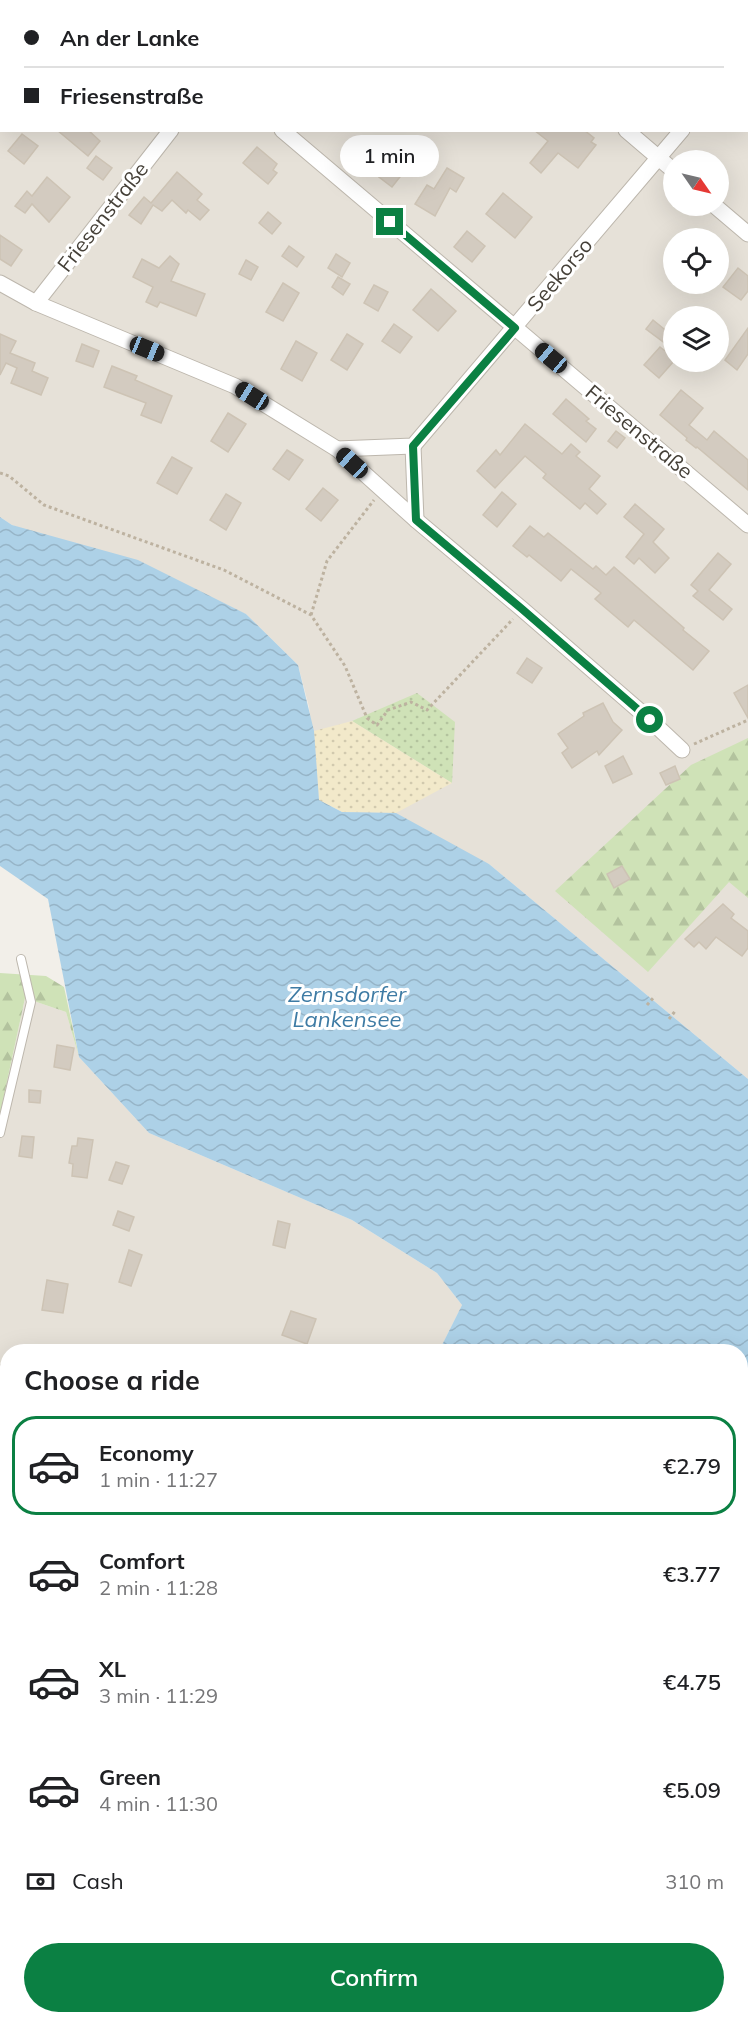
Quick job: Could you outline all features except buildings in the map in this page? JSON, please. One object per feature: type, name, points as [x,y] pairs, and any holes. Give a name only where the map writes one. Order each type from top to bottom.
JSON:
[{"type":"street","name":"Friesenstraße","points":[[36,303],[169,132]]},
{"type":"street","name":"Friesenstraße","points":[[284,132],[748,525]]},
{"type":"street","points":[[628,132],[663,161]]},
{"type":"street","name":"Seekorso","points":[[413,446],[680,132]]},
{"type":"street","points":[[727,216],[748,234]]},
{"type":"street","points":[[0,283],[36,303],[235,386],[338,449],[416,520],[522,609],[682,750]]},
{"type":"street","points":[[338,449],[413,446],[416,520]]},
{"type":"lane","points":[[0,1133],[31,1002],[21,959]]},
{"type":"path","points":[[0,473],[9,476],[44,505],[224,570],[311,615],[345,666],[367,718],[377,725],[388,710],[411,702],[427,710],[522,609]]},
{"type":"path","points":[[311,615],[327,561],[382,490]]},
{"type":"path","points":[[682,750],[748,720]]},
{"type":"path","points":[[647,1005],[656,996]]},
{"type":"path","points":[[669,1019],[676,1010]]},
{"type":"shaded area","points":[[0,132],[748,132],[748,1079],[489,864],[319,800],[309,707],[298,665],[246,614],[12,525],[0,517]]},
{"type":"shaded area","points":[[25,998],[66,1012],[79,1057],[149,1133],[352,1220],[437,1273],[462,1305],[442,1344],[0,1344],[0,1114]]},
{"type":"green space","points":[[417,693],[455,722],[452,783],[352,721]]},
{"type":"green space","points":[[748,738],[748,898],[729,882],[648,972],[555,891],[691,765]]},
{"type":"green space","points":[[0,973],[46,976],[64,987],[79,1057],[66,1012],[25,998],[0,1114]]},
{"type":"sand","points":[[352,721],[452,783],[396,813],[342,812],[319,800],[314,731]]},
{"type":"water","name":"Zernsdorfer Lankensee","points":[[0,517],[12,525],[138,560],[246,614],[298,665],[314,731],[319,800],[342,812],[396,813],[489,864],[748,1079],[748,1344],[442,1344],[462,1305],[437,1273],[352,1220],[149,1133],[79,1057],[48,899],[0,866]]},
{"type":"route","points":[[390,222],[515,328],[413,446],[416,520],[650,720]]}]
